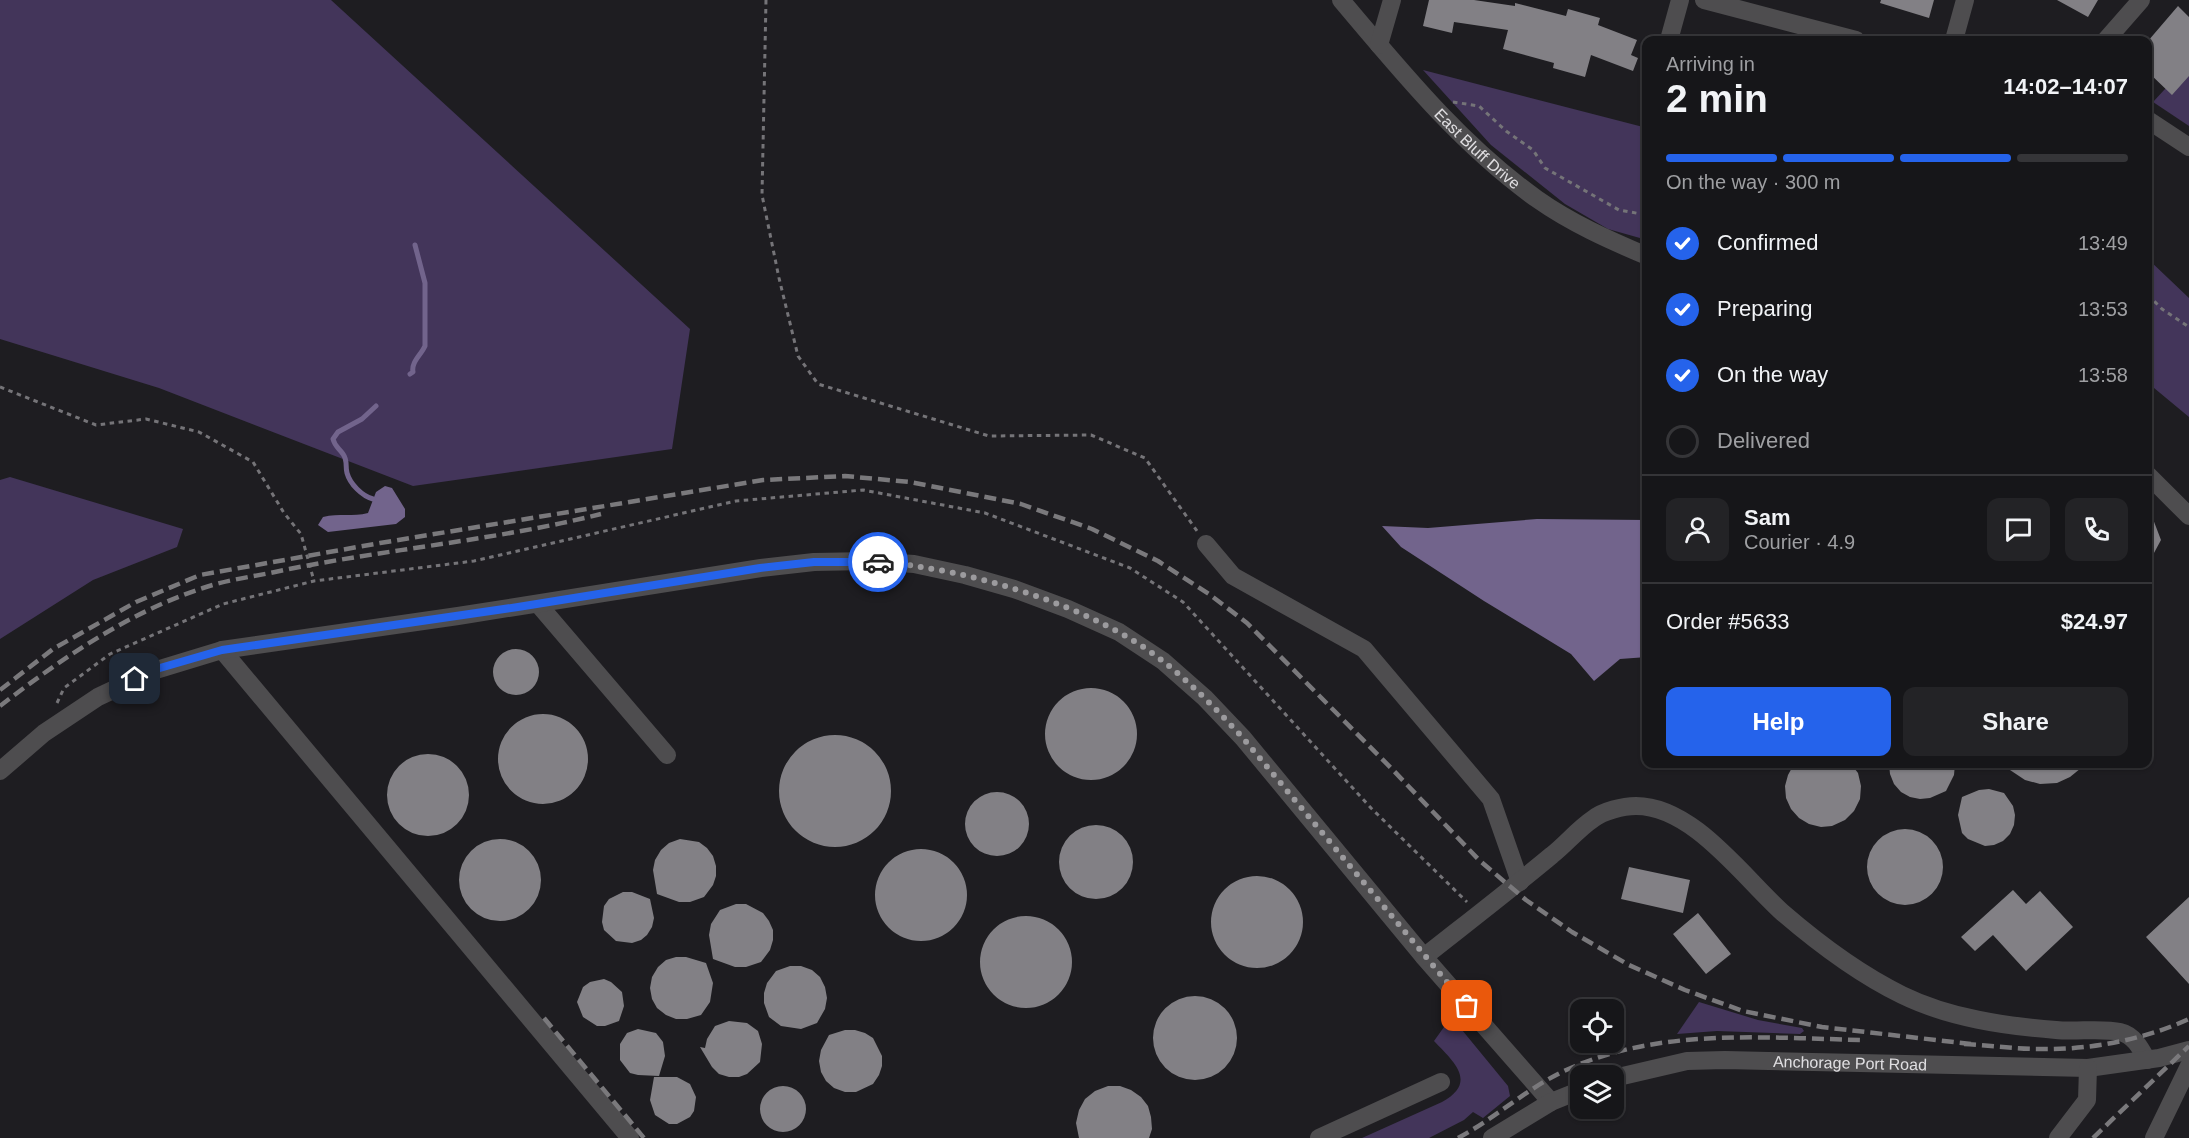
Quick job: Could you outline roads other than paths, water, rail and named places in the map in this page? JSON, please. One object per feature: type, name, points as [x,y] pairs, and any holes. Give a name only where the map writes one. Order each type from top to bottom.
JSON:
[{"type":"street","name":"East Bluff Drive","points":[[1341,0],[1424,97],[1468,141],[1536,198],[1574,222],[1642,254]]},
{"type":"street","points":[[1379,45],[1392,0]]},
{"type":"street","points":[[1670,36],[1680,0]]},
{"type":"street","points":[[1704,0],[1841,36]]},
{"type":"street","points":[[1955,36],[1965,0]]},
{"type":"street","points":[[2110,36],[2141,0]]},
{"type":"street","points":[[2152,123],[2189,147]]},
{"type":"street","points":[[2152,479],[2189,516]]},
{"type":"street","points":[[1206,544],[1233,576],[1364,650],[1491,799],[1520,882]]},
{"type":"street","points":[[0,771],[44,734],[98,697],[153,670],[222,650],[538,604],[760,568],[814,562],[869,561],[914,564],[1014,589],[1068,609],[1119,632],[1163,661],[1205,698],[1251,747],[1424,957],[1551,1102]]},
{"type":"street","points":[[538,604],[666,755]]},
{"type":"street","points":[[222,650],[630,1138]]},
{"type":"street","points":[[1424,957],[1520,882],[1594,818],[1614,810],[1634,806],[1657,808],[1679,818],[1703,836],[1784,913],[1815,938],[1873,979],[1904,996],[1934,1008],[2013,1026],[2121,1032],[2140,1046],[2147,1060]]},
{"type":"street","name":"Anchorage Port Road","points":[[1624,1076],[1687,1061],[1725,1059],[2088,1068],[2147,1060],[2189,1050]]},
{"type":"street","points":[[2154,1138],[2189,1066]]},
{"type":"street","points":[[2058,1138],[2087,1100],[2088,1068]]},
{"type":"street","points":[[1319,1138],[1441,1082]]},
{"type":"street","points":[[1492,1138],[1551,1102],[1570,1094]]},
{"type":"waterway","points":[[410,374],[425,346],[425,283],[415,245]]},
{"type":"waterway","points":[[373,499],[361,492],[351,481],[347,473],[345,457],[333,439],[338,432],[362,419],[376,406]]},
{"type":"railway","points":[[0,690],[53,649],[136,602],[200,575],[763,480],[845,476],[910,482],[1021,504],[1092,529],[1158,561],[1209,594],[1247,623],[1479,860],[1526,900],[1572,932],[1629,965],[1685,990],[1743,1011],[1822,1027],[1971,1044]]},
{"type":"railway","points":[[0,706],[47,671],[122,623],[203,588],[316,564],[520,531],[601,514]]},
{"type":"railway","points":[[544,1018],[644,1138]]},
{"type":"railway","points":[[1964,1044],[2030,1049],[2077,1048],[2135,1038],[2189,1019]]},
{"type":"railway","points":[[1458,1138],[1535,1087],[1562,1072],[1598,1058],[1634,1048],[1709,1038],[1863,1040]]},
{"type":"railway","points":[[2093,1138],[2189,1046]]}]
